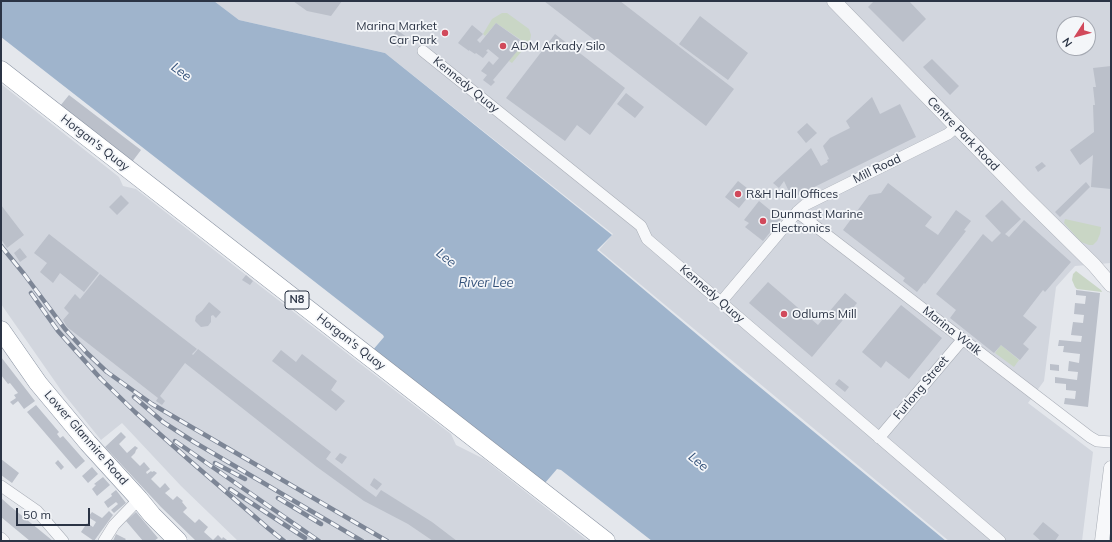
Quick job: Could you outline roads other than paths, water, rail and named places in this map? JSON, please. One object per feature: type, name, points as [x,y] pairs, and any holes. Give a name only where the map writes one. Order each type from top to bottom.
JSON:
[{"type":"highway","name":"Horgan's Quay","points":[[1,70],[606,541]]},
{"type":"highway","name":"Lower Glanmire Road","points":[[1,330],[48,395],[88,443],[152,515],[178,541]]},
{"type":"street","name":"Centre Park Road","points":[[834,1],[956,127],[1094,265],[1111,285]]},
{"type":"street","name":"Kennedy Quay","points":[[423,51],[641,226],[647,238],[1000,541]]},
{"type":"street","name":"Mill Road","points":[[721,302],[797,212],[813,200],[948,134],[956,127]]},
{"type":"street","name":"Marina Walk","points":[[797,212],[1090,437],[1097,441],[1111,442]]},
{"type":"street","name":"Centre Park Road","points":[[1094,265],[1111,270]]},
{"type":"street","name":"Furlong Street","points":[[879,438],[963,339]]},
{"type":"street","points":[[1102,541],[1111,468]]},
{"type":"street","points":[[1,486],[37,511],[63,541]]},
{"type":"street","points":[[104,541],[114,525],[139,499]]},
{"type":"street","points":[[1,538],[4,541]]},
{"type":"water","name":"River Lee","points":[[1,1],[214,1],[239,20],[385,53],[612,235],[597,250],[946,541],[652,541],[561,470],[557,469],[545,483],[372,351],[384,337],[383,335],[1,37]]},
{"type":"railway","points":[[1,246],[65,329],[107,372],[152,404],[387,541]]},
{"type":"railway","points":[[31,293],[58,331],[101,379],[135,412],[189,460],[284,541]]},
{"type":"railway","points":[[134,397],[163,422],[194,442],[362,541]]},
{"type":"railway","points":[[175,441],[319,541]]},
{"type":"railway","points":[[215,463],[245,479]]},
{"type":"railway","points":[[230,489],[305,538]]},
{"type":"railway","points":[[278,498],[321,524]]},
{"type":"place","name":"Marina Market Car Park","points":[[445,33]]},
{"type":"place","name":"ADM Arkady Silo","points":[[503,46]]},
{"type":"place","name":"R&H Hall Offices","points":[[738,194]]},
{"type":"place","name":"Dunmast Marine Electronics","points":[[763,221]]},
{"type":"place","name":"Odlums Mill","points":[[784,314]]},
{"type":"water label","name":"Lee","points":[[181,72]]},
{"type":"water label","name":"Lee","points":[[446,258]]},
{"type":"water label","name":"Lee","points":[[698,462]]}]
